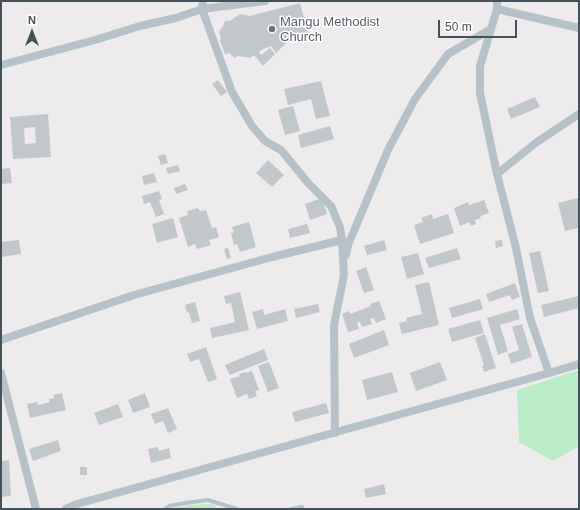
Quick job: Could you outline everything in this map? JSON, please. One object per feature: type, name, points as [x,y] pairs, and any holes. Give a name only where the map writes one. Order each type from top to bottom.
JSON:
[{"type":"street","points":[[1,65],[95,40],[140,26],[176,18],[202,5],[265,1]]},
{"type":"street","points":[[202,5],[232,92],[252,126],[265,141],[281,150],[309,184],[332,206],[340,227],[344,276]]},
{"type":"street","points":[[549,373],[530,318],[516,248],[497,174],[480,94],[480,66],[497,5],[579,28]]},
{"type":"street","points":[[335,433],[334,325],[344,276],[348,245],[388,150],[415,98],[448,54],[491,29]]},
{"type":"street","points":[[497,174],[537,142],[579,114]]},
{"type":"street","points":[[1,340],[134,295],[272,257],[342,240]]},
{"type":"street","points":[[66,509],[77,504],[579,364]]},
{"type":"street","points":[[1,373],[36,509]]},
{"type":"lane","points":[[165,509],[168,506],[208,500],[238,509]]},
{"type":"lane","points":[[291,509],[302,507],[302,509]]},
{"type":"green space","points":[[579,370],[579,446],[553,461],[519,442],[517,390]]},
{"type":"green space","points":[[190,505],[215,505],[216,507],[214,509],[170,509]]},
{"type":"building","points":[[300,3],[309,36],[287,42],[276,53],[271,46],[263,49],[259,52],[261,55],[270,48],[275,54],[263,66],[254,55],[250,58],[238,56],[235,58],[229,53],[225,54],[220,41],[219,31],[225,21],[230,21],[240,14],[250,16]]},
{"type":"building","points":[[218,80],[227,92],[221,96],[212,84]]},
{"type":"building","points":[[321,81],[330,116],[316,119],[311,99],[288,105],[284,89]]},
{"type":"building","points":[[535,97],[540,107],[511,119],[507,109]]},
{"type":"building","points":[[293,106],[300,131],[285,135],[278,110]]},
{"type":"building","points":[[48,114],[51,157],[13,159],[10,117]],"holes":[[[35,127],[36,143],[25,144],[24,128]]]},
{"type":"building","points":[[330,126],[334,139],[301,148],[298,135]]},
{"type":"building","points":[[165,154],[168,163],[161,165],[158,156]]},
{"type":"building","points":[[268,160],[284,175],[272,187],[256,173]]},
{"type":"building","points":[[178,165],[180,171],[168,174],[166,168]]},
{"type":"building","points":[[10,168],[12,183],[1,184],[1,169]]},
{"type":"building","points":[[154,173],[157,182],[144,185],[142,176]]},
{"type":"building","points":[[185,184],[188,190],[176,194],[174,188]]},
{"type":"building","points":[[159,191],[162,199],[159,200],[164,214],[156,217],[150,202],[144,204],[142,196]]},
{"type":"building","points":[[322,198],[327,214],[310,220],[305,204]]},
{"type":"building","points":[[578,198],[579,228],[565,231],[558,203]]},
{"type":"building","points":[[484,200],[489,213],[480,216],[481,218],[475,220],[476,224],[471,226],[469,222],[460,226],[454,208],[468,202],[469,205]]},
{"type":"building","points":[[198,208],[200,211],[206,210],[212,228],[216,227],[219,237],[209,240],[211,245],[197,249],[195,244],[188,247],[179,218],[188,215],[187,211]]},
{"type":"building","points":[[432,214],[433,219],[448,214],[454,233],[420,244],[414,225],[423,222],[421,218]]},
{"type":"building","points":[[173,218],[178,237],[157,243],[152,224]]},
{"type":"building","points":[[249,222],[256,247],[240,252],[237,244],[234,245],[231,233],[234,233],[232,227]]},
{"type":"building","points":[[307,224],[310,233],[290,238],[288,229]]},
{"type":"building","points":[[19,240],[21,254],[1,257],[1,242]]},
{"type":"building","points":[[384,240],[387,250],[367,255],[364,246]]},
{"type":"building","points":[[502,240],[503,246],[496,248],[495,241]]},
{"type":"building","points":[[228,248],[231,258],[227,259],[224,249]]},
{"type":"building","points":[[457,248],[461,259],[429,268],[425,258]]},
{"type":"building","points":[[540,251],[549,291],[538,293],[529,253]]},
{"type":"building","points":[[418,253],[424,274],[407,279],[401,257]]},
{"type":"building","points":[[366,267],[374,290],[364,293],[356,271]]},
{"type":"building","points":[[429,282],[439,325],[402,334],[399,323],[407,321],[406,318],[422,314],[415,285]]},
{"type":"building","points":[[515,283],[520,297],[512,300],[510,295],[489,302],[486,294]]},
{"type":"building","points":[[240,292],[249,330],[212,338],[210,328],[235,322],[231,303],[226,304],[224,296]]},
{"type":"building","points":[[579,296],[579,308],[544,317],[541,305]]},
{"type":"building","points":[[480,299],[483,309],[452,318],[449,308]]},
{"type":"building","points":[[379,301],[386,319],[376,323],[374,318],[370,319],[372,324],[362,327],[360,322],[357,323],[359,329],[348,332],[342,314],[349,311],[350,314],[371,306],[370,304]]},
{"type":"building","points":[[195,302],[200,321],[192,323],[185,305]]},
{"type":"building","points":[[318,304],[320,312],[296,318],[294,309]]},
{"type":"building","points":[[263,309],[264,315],[285,309],[288,321],[257,329],[252,312]]},
{"type":"building","points":[[517,309],[520,319],[500,325],[508,351],[498,355],[487,318]]},
{"type":"building","points":[[480,320],[484,333],[452,342],[448,329]]},
{"type":"building","points":[[522,324],[532,357],[511,364],[508,354],[519,350],[512,327]]},
{"type":"building","points":[[384,330],[389,345],[354,358],[349,344]]},
{"type":"building","points":[[485,334],[496,368],[484,372],[482,366],[484,365],[475,338]]},
{"type":"building","points":[[206,347],[217,379],[208,382],[199,359],[190,362],[187,354]]},
{"type":"building","points":[[264,349],[268,360],[230,375],[225,365]]},
{"type":"building","points":[[269,362],[279,388],[268,392],[258,366]]},
{"type":"building","points":[[440,362],[447,380],[416,391],[410,373]]},
{"type":"building","points":[[252,371],[259,390],[255,391],[257,396],[249,399],[247,394],[237,398],[230,379],[240,376],[239,374]]},
{"type":"building","points":[[392,372],[398,392],[367,400],[362,380]]},
{"type":"building","points":[[62,393],[66,410],[30,418],[27,404],[37,402],[38,405],[50,402],[49,399],[54,398],[53,395]]},
{"type":"building","points":[[145,393],[150,407],[133,413],[128,400]]},
{"type":"building","points":[[326,403],[329,413],[295,422],[292,412]]},
{"type":"building","points":[[118,404],[123,417],[99,425],[94,413]]},
{"type":"building","points":[[168,408],[177,429],[168,433],[163,421],[155,424],[151,414]]},
{"type":"building","points":[[58,440],[61,451],[33,461],[29,449]]},
{"type":"building","points":[[158,447],[159,451],[169,448],[171,458],[151,463],[148,449]]},
{"type":"building","points":[[9,460],[11,496],[1,497],[1,461]]},
{"type":"building","points":[[80,467],[87,467],[87,475],[80,475]]},
{"type":"building","points":[[384,484],[386,494],[366,498],[364,489]]},
{"type":"place","name":"Mangu Methodist Church","points":[[272,29]]}]
